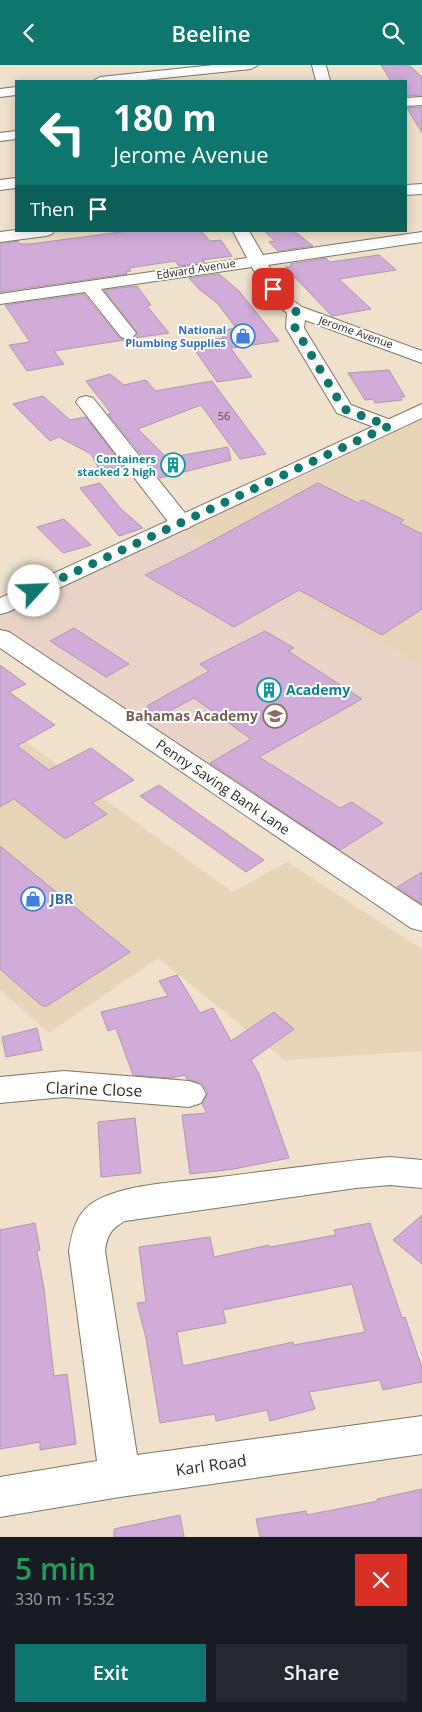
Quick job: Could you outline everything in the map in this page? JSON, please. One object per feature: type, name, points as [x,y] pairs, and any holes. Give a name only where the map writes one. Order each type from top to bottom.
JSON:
[{"type":"street","points":[[107,80],[146,74],[251,65]]},
{"type":"street","points":[[319,65],[323,80]]},
{"type":"street","points":[[0,93],[15,91]]},
{"type":"street","points":[[407,102],[422,101]]},
{"type":"street","points":[[0,137],[15,135]]},
{"type":"street","points":[[0,185],[15,183]]},
{"type":"street","points":[[407,190],[422,189]]},
{"type":"street","points":[[0,237],[38,232]]},
{"type":"street","name":"Jerome Avenue","points":[[243,232],[283,302],[296,311],[420,355]]},
{"type":"street","name":"Edward Avenue","points":[[0,299],[422,237]]},
{"type":"street","points":[[89,285],[126,333]]},
{"type":"street","name":"Jerome Avenue","points":[[296,311],[295,328],[344,409],[389,426]]},
{"type":"street","points":[[86,402],[180,523]]},
{"type":"street","points":[[0,607],[421,410]]},
{"type":"street","name":"Penny Saving Bank Lane","points":[[0,637],[422,920]]},
{"type":"street","name":"Clarine Close","points":[[0,1090],[64,1084],[189,1094]]},
{"type":"street","points":[[120,1477],[88,1251],[90,1230],[102,1216],[117,1207],[156,1200],[308,1180],[390,1171],[422,1174]]},
{"type":"street","name":"Karl Road","points":[[0,1497],[120,1477],[422,1435]]},
{"type":"shaded area","points":[[422,419],[422,665],[180,530],[301,477]]},
{"type":"shaded area","name":"Bahamas Academy","points":[[180,530],[422,665],[422,912],[0,629],[0,615]]},
{"type":"shaded area","name":"JBR","points":[[0,723],[232,892],[287,862],[422,949],[422,1051],[284,1060],[158,958],[49,1033],[0,990]]},
{"type":"building","points":[[381,65],[409,65],[422,77],[422,95],[407,96],[407,80],[390,80]]},
{"type":"building","points":[[422,107],[422,133],[407,108]]},
{"type":"building","points":[[120,232],[202,232],[210,241],[221,240],[232,256],[202,260],[205,262],[179,266],[175,261],[129,268],[131,271],[126,272],[127,274],[0,292],[0,244],[18,241],[20,244]]},
{"type":"building","points":[[265,232],[295,232],[313,246],[278,251],[269,242],[275,241]]},
{"type":"building","points":[[379,255],[396,270],[339,279],[371,309],[332,316],[285,267],[292,266],[290,264],[326,258],[330,262]]},
{"type":"building","points":[[219,274],[239,291],[279,341],[232,348],[218,331],[236,328],[218,304],[199,289],[189,278]]},
{"type":"building","points":[[137,286],[151,305],[147,306],[169,333],[134,338],[137,332],[104,290]]},
{"type":"building","points":[[84,294],[120,338],[124,340],[54,351],[64,364],[27,371],[9,345],[30,342],[5,305]]},
{"type":"building","points":[[223,338],[252,377],[217,382],[195,350],[209,346],[208,340]]},
{"type":"building","points":[[389,370],[405,397],[400,397],[402,400],[375,403],[373,399],[365,400],[348,373]]},
{"type":"building","points":[[110,374],[124,385],[146,380],[155,391],[212,381],[266,454],[240,459],[201,405],[138,429],[167,458],[228,447],[231,460],[160,478],[108,414],[111,413],[86,381]]},
{"type":"building","points":[[43,396],[70,420],[86,417],[124,467],[100,471],[91,454],[59,437],[50,441],[13,404]]},
{"type":"building","points":[[100,483],[121,509],[143,528],[119,536],[80,488]]},
{"type":"building","points":[[318,483],[358,503],[362,500],[404,520],[400,523],[422,534],[422,609],[382,635],[299,590],[234,627],[145,575],[197,549]]},
{"type":"building","points":[[64,519],[91,545],[63,553],[37,527]]},
{"type":"building","points":[[74,628],[129,664],[106,677],[50,641]]},
{"type":"building","points":[[265,631],[294,648],[288,651],[362,699],[259,757],[340,808],[352,802],[383,823],[340,850],[210,763],[251,739],[194,698],[155,719],[147,706],[209,671],[200,664]]},
{"type":"building","points":[[0,665],[26,684],[9,692],[55,725],[17,746],[49,770],[91,748],[134,780],[92,803],[107,814],[65,839],[14,799],[0,807]]},
{"type":"building","points":[[159,785],[264,860],[246,872],[140,796]]},
{"type":"building","name":"JBR","points":[[0,846],[130,952],[47,1006],[42,1006],[0,969]]},
{"type":"building","points":[[422,872],[422,904],[397,887]]},
{"type":"building","points":[[177,975],[200,1013],[213,1008],[231,1041],[274,1012],[294,1029],[251,1060],[259,1074],[289,1158],[234,1169],[190,1174],[182,1115],[207,1113],[202,1104],[208,1093],[202,1083],[187,1079],[185,1075],[171,1078],[133,1075],[116,1028],[108,1031],[101,1012],[168,996],[159,981]]},
{"type":"building","points":[[37,1028],[42,1050],[6,1057],[2,1037]]},
{"type":"building","points":[[135,1118],[141,1173],[101,1177],[98,1122]]},
{"type":"building","points":[[422,1215],[422,1264],[393,1240]]},
{"type":"building","points":[[35,1223],[40,1250],[37,1251],[44,1289],[54,1376],[67,1374],[76,1444],[40,1450],[40,1442],[0,1449],[0,1230]]},
{"type":"building","points":[[370,1223],[402,1318],[405,1317],[422,1368],[422,1382],[383,1390],[380,1380],[309,1392],[315,1409],[270,1421],[267,1410],[216,1421],[215,1414],[160,1423],[146,1338],[137,1303],[146,1302],[139,1247],[210,1237],[214,1257],[269,1245],[270,1247],[336,1235],[334,1230]],"holes":[[[352,1284],[365,1332],[294,1345],[293,1342],[183,1366],[177,1332],[226,1323],[223,1310]]]},
{"type":"building","points":[[422,1489],[422,1537],[260,1537],[256,1519],[306,1511],[307,1515],[378,1501],[377,1499]]},
{"type":"building","points":[[180,1515],[184,1537],[114,1537],[114,1529]]},
{"type":"place","name":"National Plumbing Supplies","points":[[243,336]]},
{"type":"place","name":"Containers stacked 2 high","points":[[173,465]]},
{"type":"place","name":"Academy","points":[[269,690]]},
{"type":"place","name":"Bahamas Academy","points":[[275,716]]},
{"type":"place","name":"JBR","points":[[33,899]]},
{"type":"route","points":[[34,591],[389,426],[344,409],[295,328],[296,311],[283,302],[273,289]]}]
